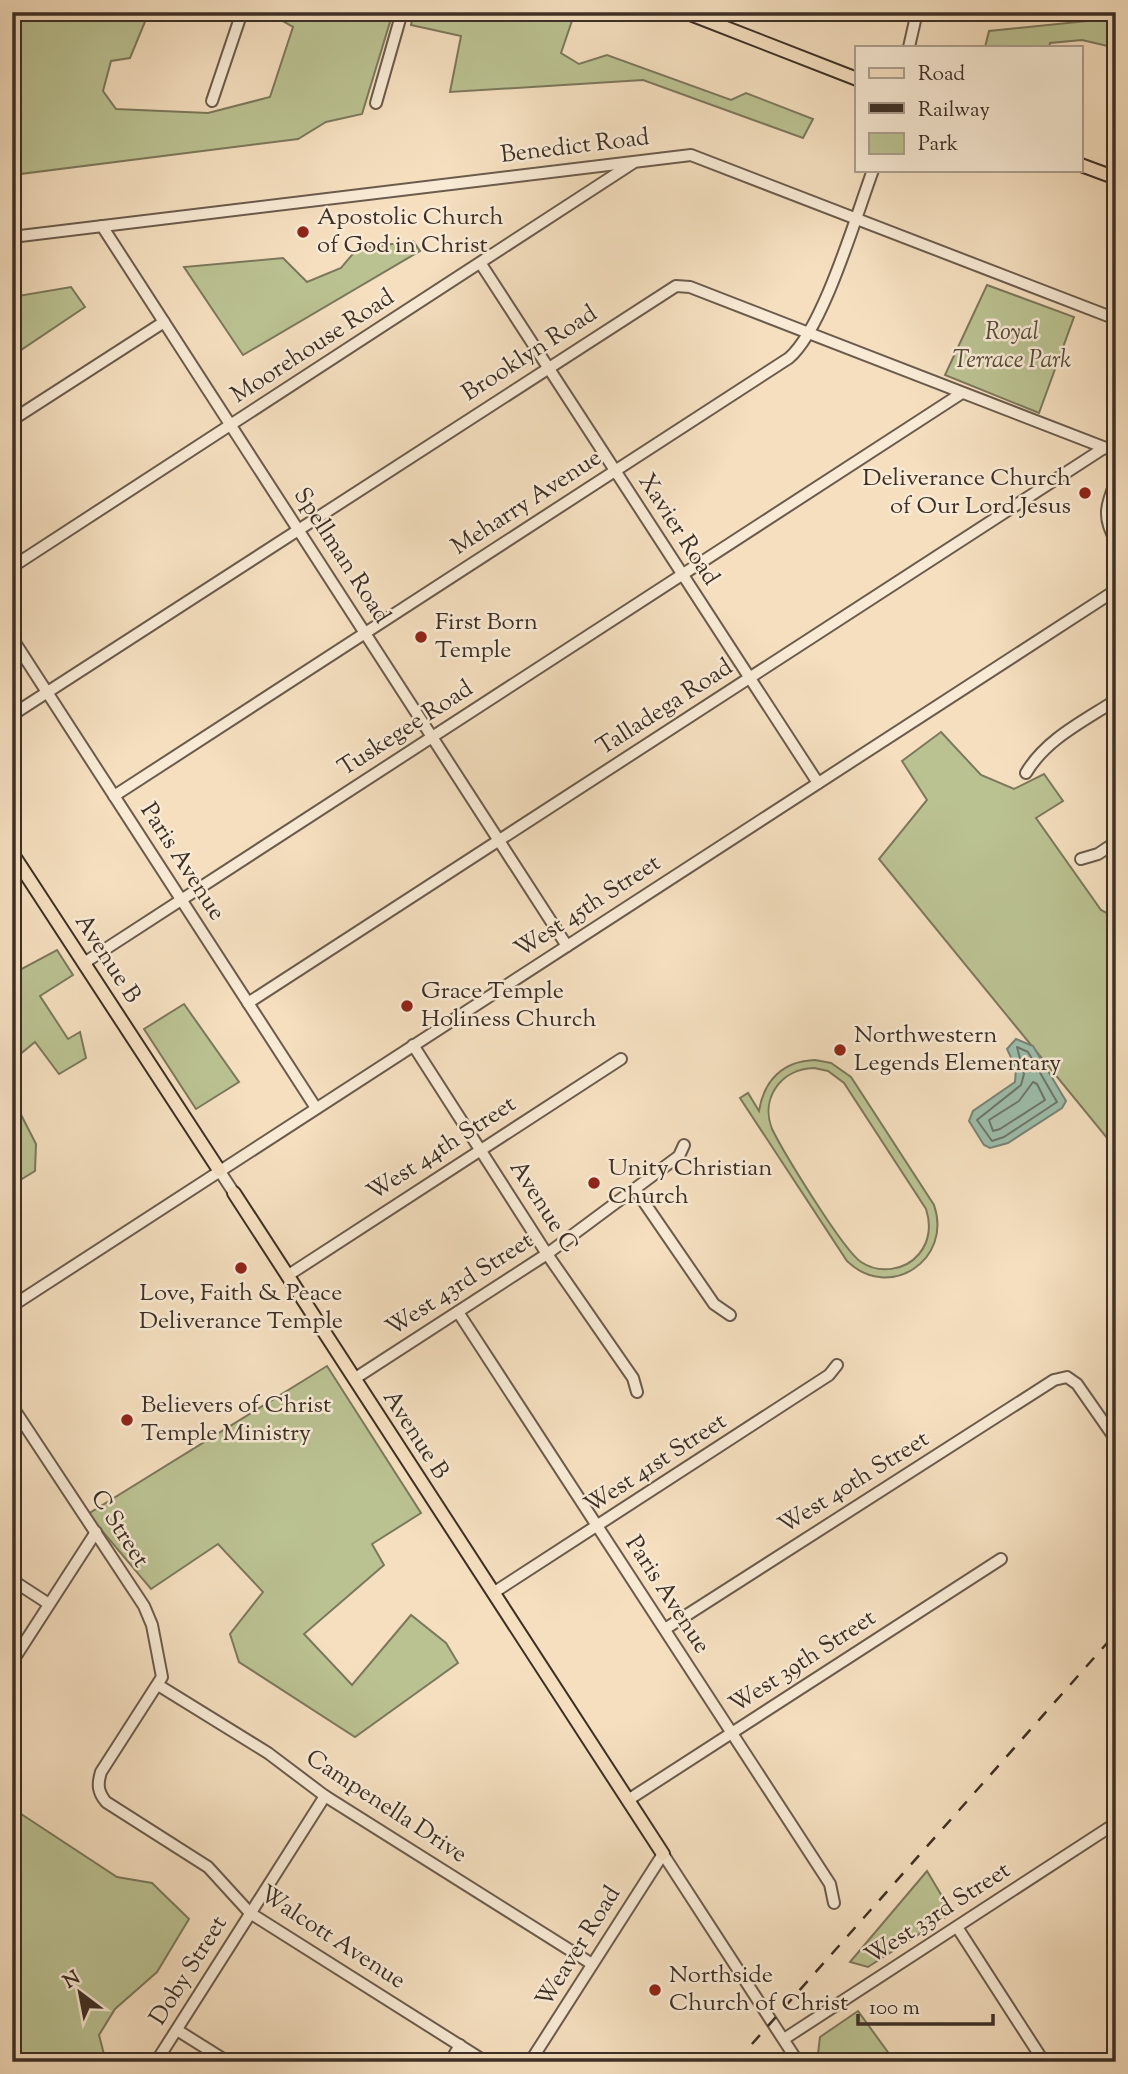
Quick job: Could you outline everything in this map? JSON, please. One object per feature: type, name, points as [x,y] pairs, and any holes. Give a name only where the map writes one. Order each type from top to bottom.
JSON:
[{"type":"main road","points":[[685,12],[855,78]]},
{"type":"main road","points":[[1082,165],[1116,178]]},
{"type":"main road","name":"Avenue B","points":[[12,853],[219,1170]]},
{"type":"main road","name":"Avenue B","points":[[234,1193],[663,1854]]},
{"type":"street","points":[[212,101],[242,12]]},
{"type":"street","points":[[376,103],[402,12]]},
{"type":"street","points":[[909,46],[917,12]]},
{"type":"street","name":"Benedict Road","points":[[12,237],[691,155],[1116,320]]},
{"type":"street","name":"Moorehouse Road","points":[[12,567],[636,161]]},
{"type":"street","name":"Meharry Avenue","points":[[114,796],[789,358],[809,333],[872,172]]},
{"type":"street","name":"Spellman Road","points":[[102,226],[568,946]]},
{"type":"street","name":"Xavier Road","points":[[481,264],[818,783]]},
{"type":"street","name":"Brooklyn Road","points":[[12,715],[676,286],[690,287],[1116,452]]},
{"type":"street","points":[[12,420],[164,322]]},
{"type":"street","name":"Tuskegee Road","points":[[84,963],[962,393]]},
{"type":"street","name":"Talladega Road","points":[[248,1003],[1104,448]]},
{"type":"street","points":[[1116,481],[1105,510],[1108,529],[1116,541]]},
{"type":"street","name":"West 45th Street","points":[[12,1306],[1116,590]]},
{"type":"street","name":"Paris Avenue","points":[[12,639],[316,1108]]},
{"type":"street","points":[[1026,773],[1034,759],[1057,739],[1116,700]]},
{"type":"street","points":[[1081,859],[1098,854],[1116,842]]},
{"type":"street","name":"Avenue C","points":[[413,1045],[547,1254],[633,1378],[637,1392]]},
{"type":"street","name":"West 44th Street","points":[[287,1276],[621,1059]]},
{"type":"street","name":"West 43rd Street","points":[[354,1379],[547,1254],[679,1156],[684,1145]]},
{"type":"street","name":"Avenue B","points":[[219,1170],[234,1193]]},
{"type":"street","points":[[635,1189],[714,1304],[730,1315]]},
{"type":"street","name":"Paris Avenue","points":[[458,1312],[830,1884],[834,1903]]},
{"type":"street","name":"West 41st Street","points":[[494,1593],[829,1376],[837,1365]]},
{"type":"street","name":"West 40th Street","points":[[665,1629],[1054,1380],[1067,1377],[1077,1384],[1116,1440]]},
{"type":"street","name":"C Street","points":[[12,1406],[144,1606],[152,1625],[162,1667],[162,1677],[158,1685]]},
{"type":"street","points":[[12,1662],[96,1532]]},
{"type":"street","name":"West 39th Street","points":[[628,1800],[1001,1559]]},
{"type":"street","points":[[12,1580],[49,1604]]},
{"type":"street","name":"Walcott Avenue","points":[[158,1685],[101,1772],[98,1789],[106,1802],[208,1867],[250,1913],[486,2062]]},
{"type":"street","name":"Campenella Drive","points":[[158,1685],[268,1753],[325,1796],[592,1964]]},
{"type":"street","name":"Doby Street","points":[[156,2062],[325,1796]]},
{"type":"street","name":"West 33rd Street","points":[[784,2039],[1116,1823]]},
{"type":"street","name":"Avenue B","points":[[663,1854],[798,2062]]},
{"type":"street","name":"Weaver Road","points":[[530,2062],[663,1854]]},
{"type":"street","points":[[957,1927],[1044,2062]]},
{"type":"street","points":[[177,2029],[228,2062]]},
{"type":"street","points":[[450,2062],[460,2045]]},
{"type":"green space","points":[[12,12],[149,12],[130,58],[111,61],[103,91],[116,109],[208,113],[270,97],[293,27],[267,12],[393,12],[362,114],[326,122],[298,139],[12,175]]},
{"type":"green space","points":[[414,12],[502,12],[524,18],[526,12],[575,12],[561,53],[579,64],[607,55],[731,100],[746,93],[813,119],[803,138],[643,80],[450,92],[461,36],[411,25]]},
{"type":"green space","points":[[1116,18],[1116,48],[1082,40],[1050,43],[1049,46],[985,46],[989,31]]},
{"type":"green space","points":[[413,241],[420,251],[243,355],[184,267],[283,258],[307,282],[341,268],[357,249]]},
{"type":"green space","name":"Royal Terrace Park","points":[[987,285],[1074,317],[1039,413],[945,375]]},
{"type":"green space","points":[[71,287],[85,307],[12,356],[12,297]]},
{"type":"green space","points":[[941,732],[981,775],[1014,789],[1044,774],[1063,801],[1036,818],[1101,910],[1116,918],[1116,1149],[879,859],[927,800],[902,761]]},
{"type":"green space","points":[[57,950],[73,975],[40,996],[68,1039],[80,1032],[86,1058],[59,1074],[35,1042],[12,1061],[12,974]]},
{"type":"green space","points":[[184,1004],[239,1082],[196,1109],[144,1029]]},
{"type":"green space","points":[[804,1061],[831,1063],[851,1077],[934,1205],[937,1225],[934,1243],[926,1258],[913,1269],[898,1276],[881,1277],[864,1273],[847,1261],[740,1098],[748,1093],[759,1111],[765,1090],[777,1074]],"holes":[[[814,1068],[828,1071],[844,1083],[926,1209],[929,1226],[925,1244],[919,1254],[907,1264],[892,1269],[876,1268],[861,1262],[852,1254],[814,1200],[772,1129],[769,1107],[776,1087],[792,1074],[802,1070]]]},
{"type":"green space","points":[[12,1097],[36,1144],[35,1171],[12,1185]]},
{"type":"green space","points":[[327,1366],[421,1513],[372,1544],[384,1565],[304,1634],[352,1685],[411,1615],[446,1643],[458,1663],[355,1737],[239,1662],[230,1634],[263,1592],[218,1544],[151,1589],[88,1514]]},
{"type":"green space","points":[[12,1808],[117,1877],[152,1883],[189,1919],[157,1972],[115,2009],[99,2035],[105,2058],[102,2062],[12,2062]]},
{"type":"green space","points":[[927,1871],[952,1913],[868,1967],[850,1962]]},
{"type":"green space","points":[[858,2011],[890,2055],[908,2062],[817,2062],[820,2037]]},
{"type":"water","points":[[1016,1039],[1033,1046],[1066,1101],[1062,1108],[1008,1143],[990,1148],[984,1145],[969,1121],[973,1111],[1015,1082],[1016,1068],[1007,1049]]},
{"type":"railway","points":[[736,2062],[1116,1633]]},
{"type":"place","name":"Apostolic Church of God in Christ","points":[[303,232]]},
{"type":"place","name":"Deliverance Church of Our Lord Jesus","points":[[1085,493]]},
{"type":"place","name":"First Born Temple","points":[[421,637]]},
{"type":"place","name":"Grace Temple Holiness Church","points":[[407,1006]]},
{"type":"place","name":"Northwestern Legends Elementary","points":[[840,1050]]},
{"type":"place","name":"Unity Christian Church","points":[[594,1183]]},
{"type":"place","name":"Love, Faith & Peace Deliverance Temple","points":[[241,1268]]},
{"type":"place","name":"Believers of Christ Temple Ministry","points":[[127,1420]]},
{"type":"place","name":"Northside Church of Christ","points":[[655,1990]]}]
